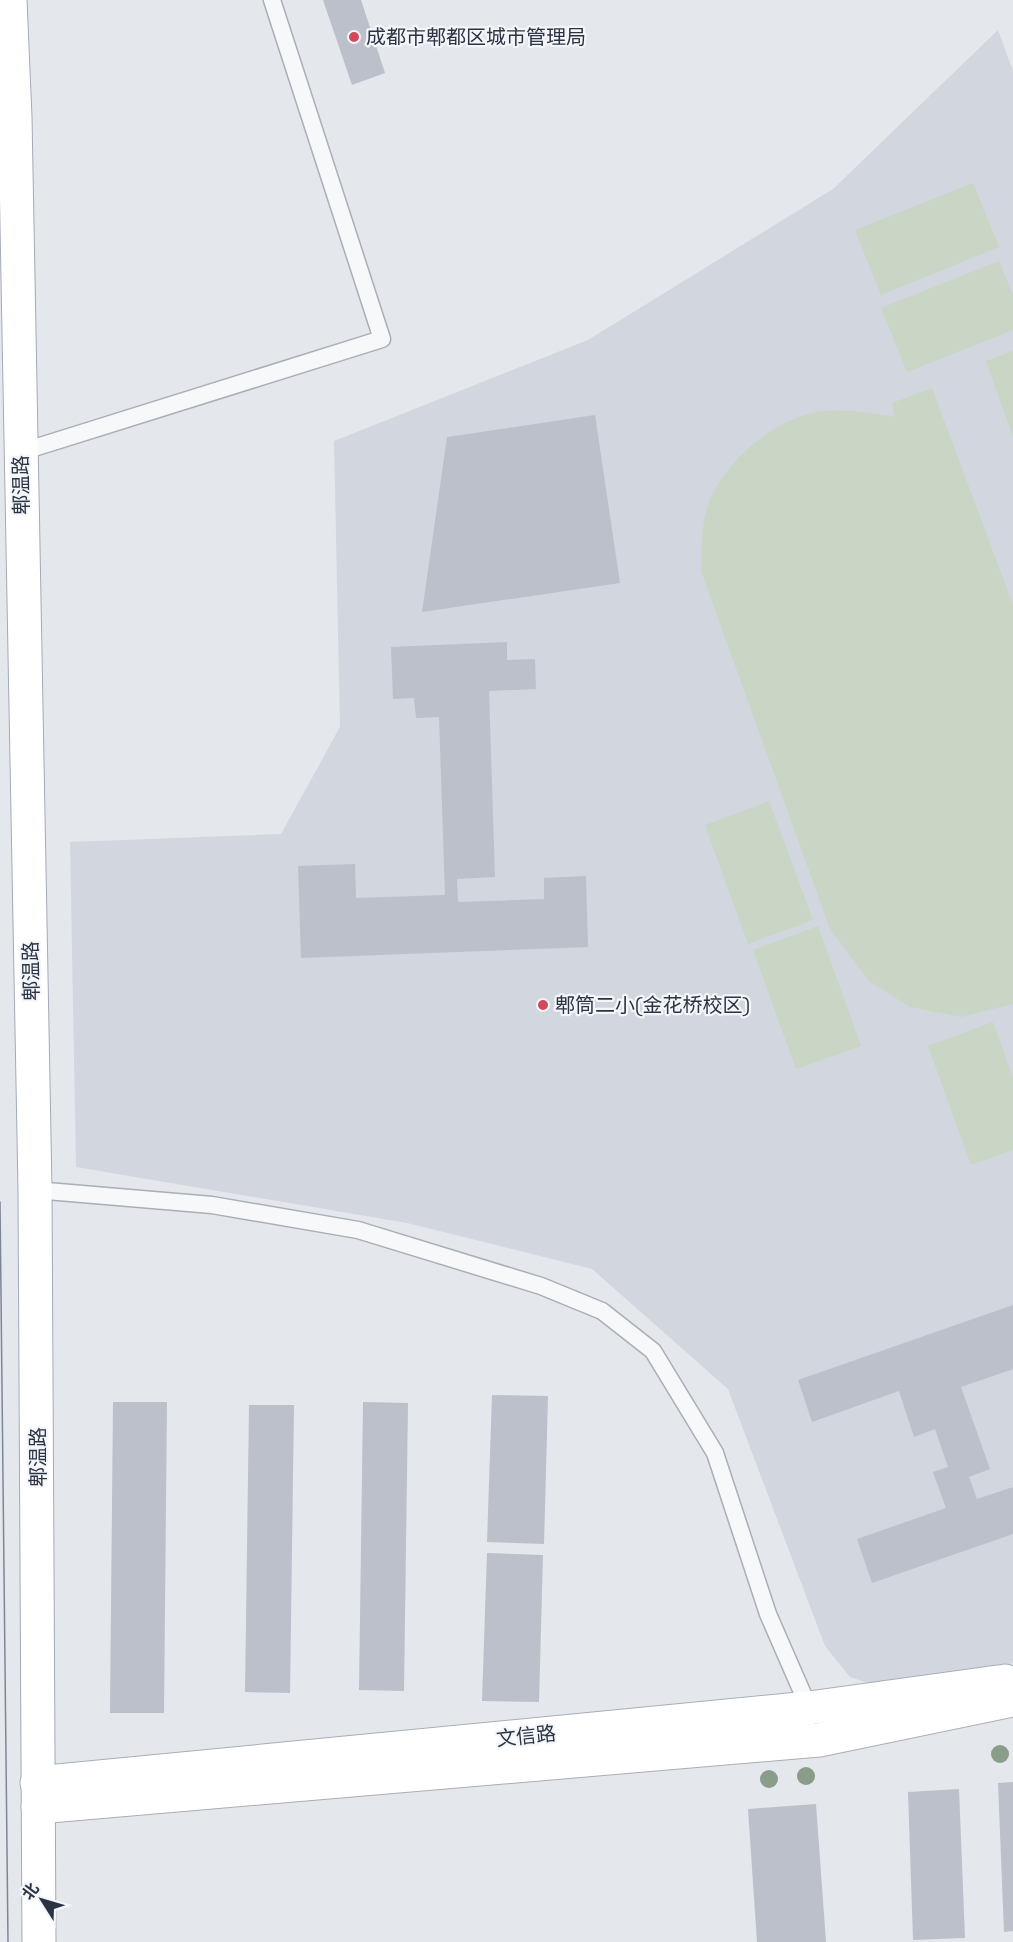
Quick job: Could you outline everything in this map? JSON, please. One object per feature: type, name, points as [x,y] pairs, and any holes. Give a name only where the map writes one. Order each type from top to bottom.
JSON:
[{"type":"main road","name":"郫温路","points":[[10,0],[15,117],[35,1190],[39,1942]]},
{"type":"main road","name":"文信路","points":[[37,1795],[809,1708],[1013,1679]]},
{"type":"main road","points":[[37,1795],[819,1740],[1013,1700]]},
{"type":"lane","points":[[21,452],[382,339],[272,0]]},
{"type":"lane","points":[[35,1190],[212,1205],[358,1230],[541,1286],[602,1311],[653,1352],[715,1454],[768,1614],[809,1708]]},
{"type":"shaded area","name":"郫筒二小(金花桥校区)","points":[[998,30],[1013,71],[1013,1663],[888,1690],[850,1677],[825,1646],[728,1389],[592,1269],[407,1223],[76,1167],[70,842],[281,834],[340,727],[334,441],[588,340],[833,189]]},
{"type":"green space","points":[[973,183],[999,247],[881,295],[855,230]]},
{"type":"green space","points":[[999,261],[1013,295],[1013,330],[907,372],[881,308]]},
{"type":"green space","points":[[1013,351],[1013,437],[986,361]]},
{"type":"green space","points":[[932,388],[1013,605],[1013,1004],[961,1017],[910,1007],[869,981],[830,929],[701,571],[702,537],[711,498],[720,481],[747,449],[781,425],[817,412],[847,411],[895,417],[892,403]]},
{"type":"green space","points":[[769,801],[813,920],[748,944],[705,825]]},
{"type":"green space","points":[[818,926],[861,1046],[796,1069],[753,950]]},
{"type":"green space","points":[[993,1022],[1013,1078],[1013,1150],[971,1165],[928,1046]]},
{"type":"building","name":"成都市郫都区城市管理局","points":[[323,0],[361,0],[385,73],[352,85]]},
{"type":"building","points":[[595,415],[620,583],[422,612],[447,437]]},
{"type":"building","points":[[507,642],[507,660],[535,659],[536,689],[489,691],[495,877],[457,879],[458,902],[544,899],[544,878],[586,876],[588,947],[301,958],[298,866],[355,864],[356,898],[445,895],[439,717],[416,718],[414,698],[393,699],[391,647]]},
{"type":"building","points":[[1013,1305],[1013,1369],[961,1387],[990,1469],[969,1477],[977,1499],[1013,1487],[1013,1534],[872,1583],[857,1539],[946,1508],[933,1472],[948,1467],[935,1429],[914,1437],[899,1391],[812,1422],[798,1380]]},
{"type":"building","points":[[492,1395],[548,1396],[544,1544],[487,1542]]},
{"type":"building","points":[[113,1402],[167,1402],[164,1713],[110,1713]]},
{"type":"building","points":[[363,1402],[408,1403],[404,1691],[359,1690]]},
{"type":"building","points":[[249,1405],[294,1405],[290,1693],[245,1692]]},
{"type":"building","points":[[487,1553],[543,1555],[539,1702],[482,1701]]},
{"type":"building","points":[[1013,1782],[1013,1931],[1004,1932],[998,1783]]},
{"type":"building","points":[[959,1789],[965,1938],[913,1940],[908,1792]]},
{"type":"building","points":[[816,1804],[826,1942],[757,1942],[748,1809]]},
{"type":"tram line","points":[[0,1202],[8,1942]]},
{"type":"place","name":"成都市郫都区城市管理局","points":[[354,37]]},
{"type":"place","name":"郫筒二小(金花桥校区)","points":[[543,1005]]}]
